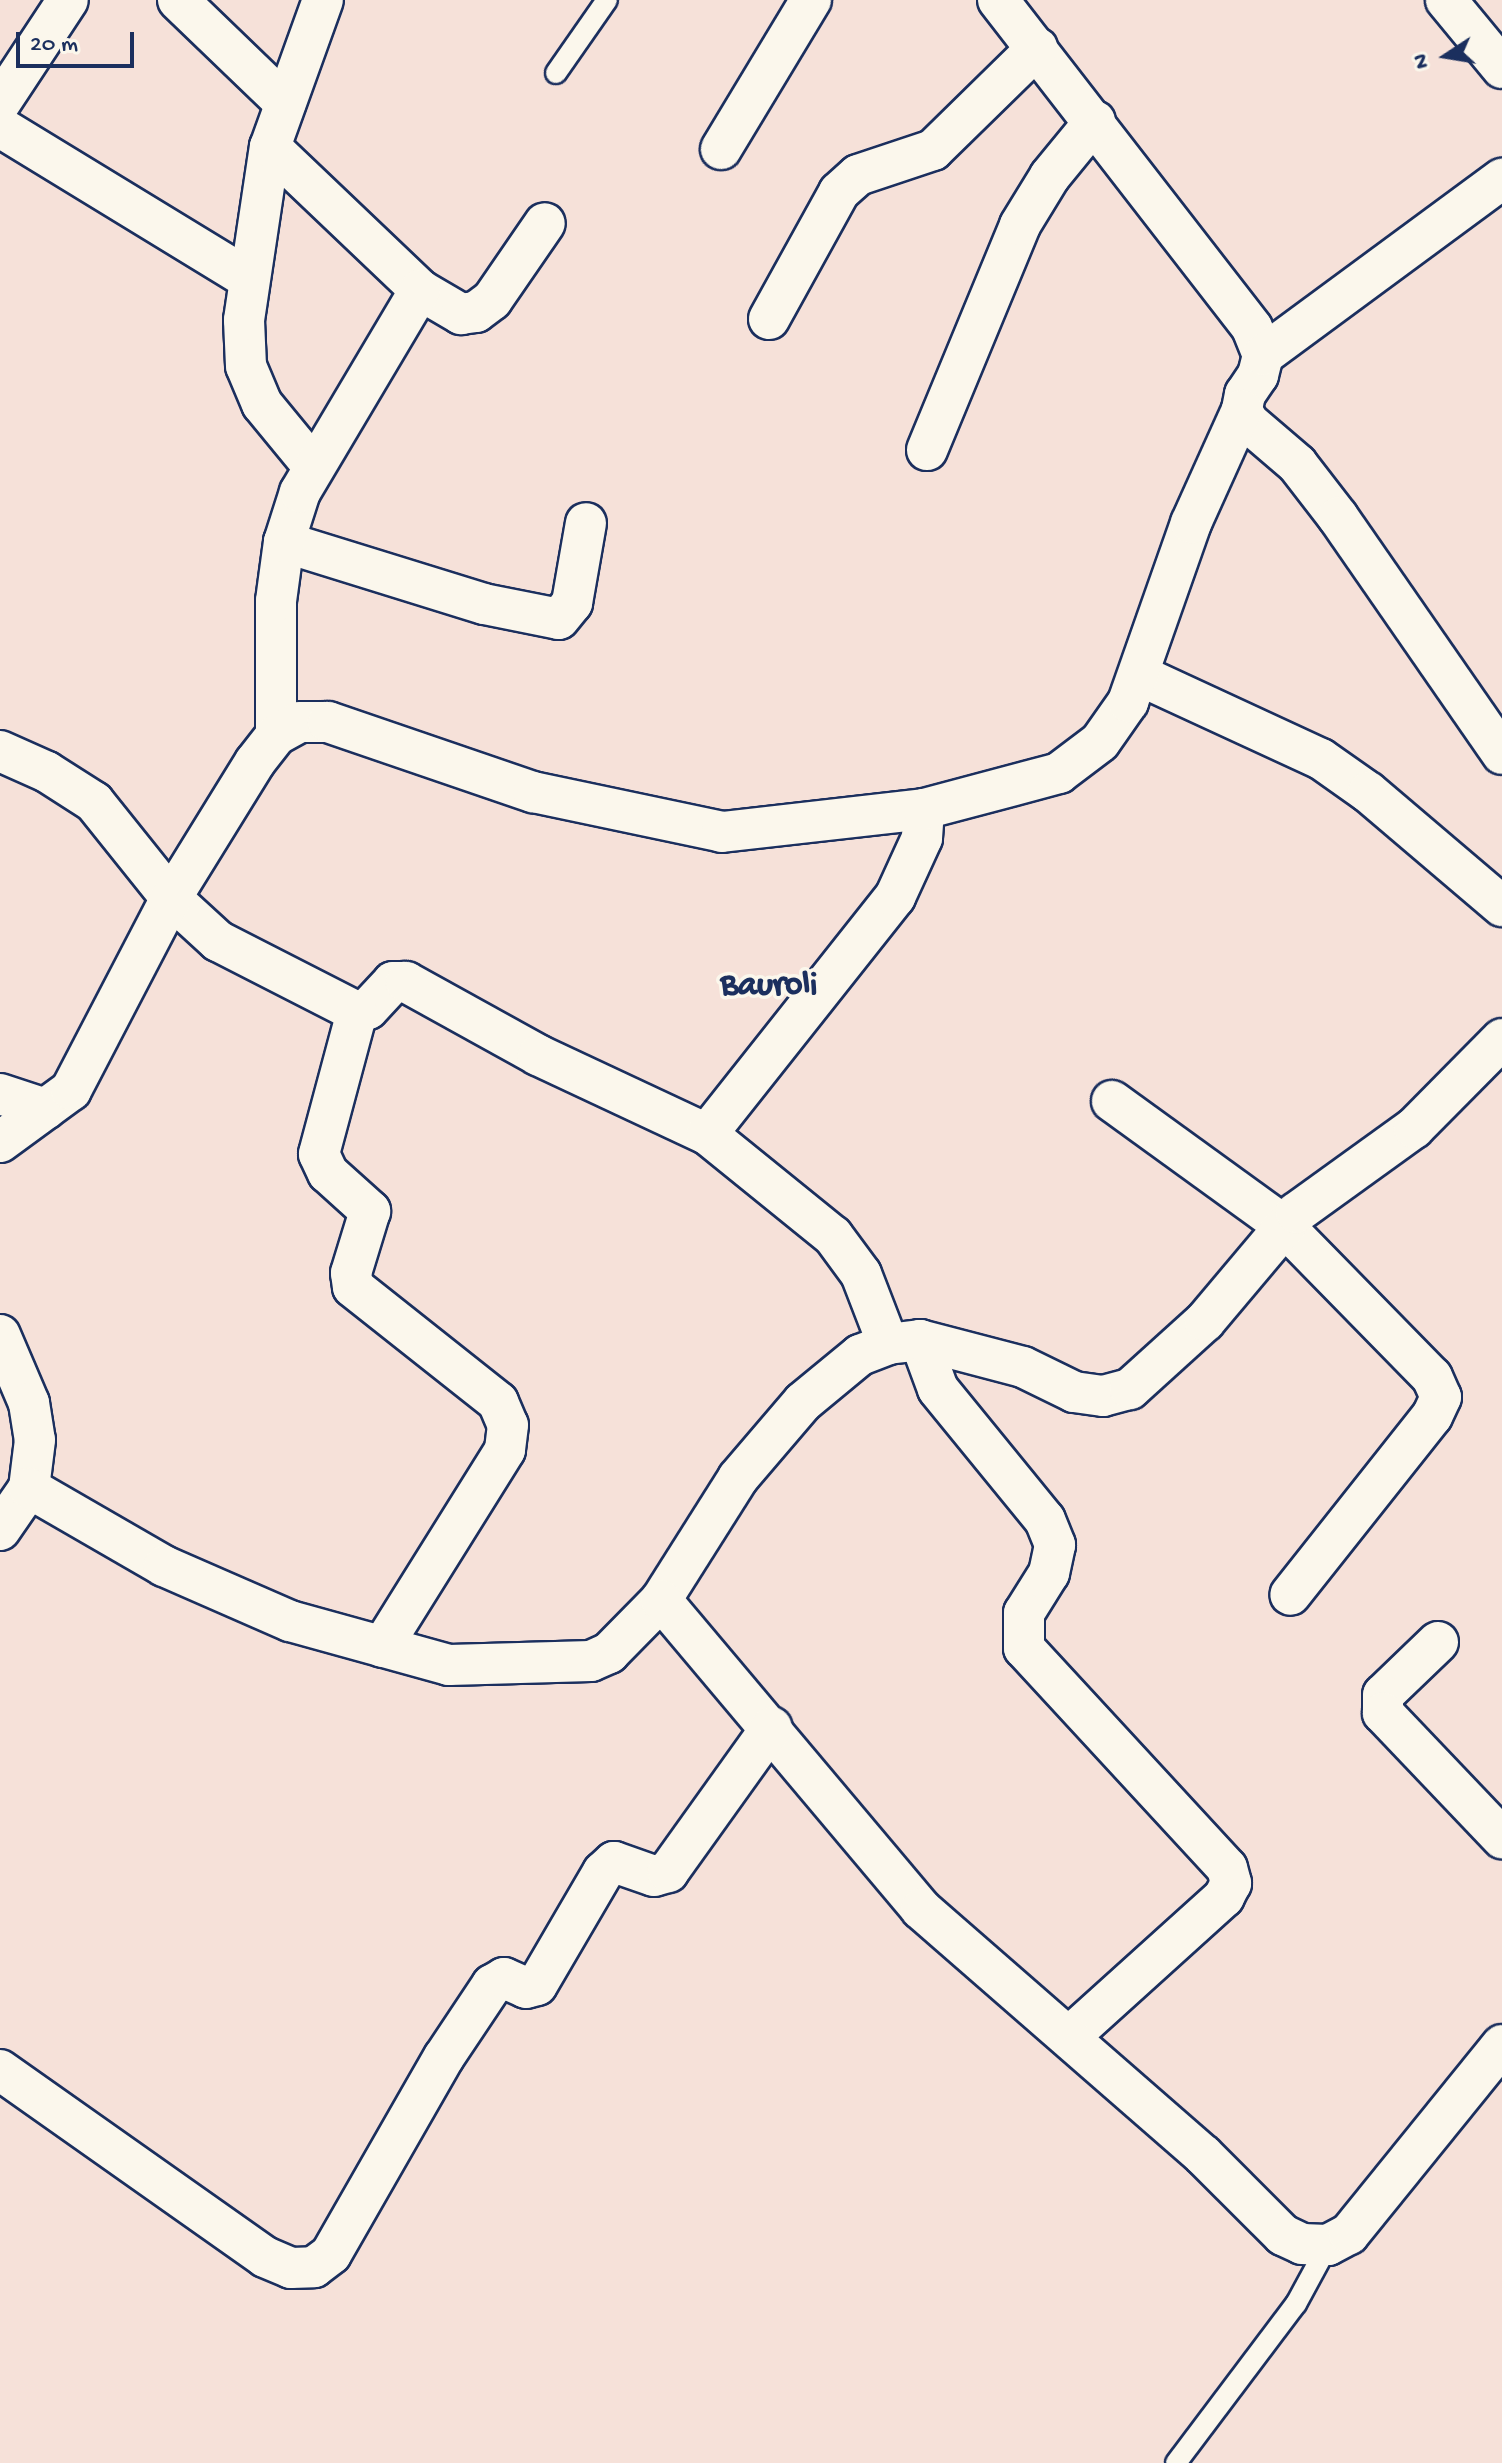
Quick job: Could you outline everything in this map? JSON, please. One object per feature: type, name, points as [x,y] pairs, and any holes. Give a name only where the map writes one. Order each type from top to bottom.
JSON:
[{"type":"street","points":[[0,103],[68,0]]},
{"type":"street","points":[[178,0],[285,103]]},
{"type":"street","points":[[313,466],[262,404],[246,366],[249,279],[270,147],[323,0]]},
{"type":"street","points":[[721,149],[811,0]]},
{"type":"street","points":[[998,0],[1095,121],[1252,328],[1263,355]]},
{"type":"street","points":[[1446,0],[1502,68]]},
{"type":"street","points":[[769,319],[839,192],[858,175],[933,150],[1037,48]]},
{"type":"street","points":[[927,450],[987,295],[1020,225],[1050,176],[1095,121]]},
{"type":"street","points":[[0,127],[249,279]]},
{"type":"street","points":[[270,147],[420,290],[461,314],[476,312],[492,300],[545,223]]},
{"type":"street","points":[[0,1142],[71,1090],[92,1059],[171,898],[276,735],[299,722],[328,722],[533,792],[722,832],[924,809],[1059,773],[1100,742],[1128,702],[1191,523],[1263,355],[1502,179]]},
{"type":"street","points":[[276,735],[276,601],[284,542],[313,466],[420,290]]},
{"type":"street","points":[[1242,410],[1248,422],[1297,464],[1338,517],[1502,754]]},
{"type":"street","points":[[284,542],[484,604],[559,619],[572,603],[586,523]]},
{"type":"street","points":[[1139,675],[1321,759],[1368,792],[1502,906]]},
{"type":"street","points":[[0,751],[47,772],[94,802],[171,898],[218,941],[357,1012],[368,1009],[393,982],[406,982],[538,1055],[707,1134],[833,1236],[938,1389],[1045,1520],[1055,1545],[1049,1573],[1024,1613],[1024,1648],[1227,1868],[1231,1883],[1224,1897],[1069,2037]]},
{"type":"street","points":[[707,1134],[895,897],[922,838],[924,809]]},
{"type":"street","points":[[357,1012],[319,1154],[328,1173],[370,1211],[351,1273],[353,1287],[498,1402],[508,1425],[505,1450],[382,1647]]},
{"type":"street","points":[[29,1488],[231,1598],[382,1647],[449,1665],[485,1668],[591,1661],[609,1653],[661,1600],[738,1478],[803,1402],[860,1355],[904,1342],[996,1358],[1074,1392],[1103,1396],[1130,1389],[1205,1321],[1283,1225],[1414,1128],[1502,1039]]},
{"type":"street","points":[[0,1094],[46,1109]]},
{"type":"street","points":[[1112,1101],[1283,1225],[1432,1377],[1441,1397],[1432,1416],[1290,1595]]},
{"type":"street","points":[[0,1335],[29,1403],[35,1440],[29,1488],[0,1530]]},
{"type":"street","points":[[661,1600],[772,1727],[836,1812],[921,1909],[1203,2155],[1283,2235],[1302,2244],[1328,2245],[1349,2234],[1502,2045]]},
{"type":"street","points":[[1438,1642],[1383,1695],[1383,1713],[1502,1838]]},
{"type":"street","points":[[0,2070],[265,2257],[291,2268],[314,2267],[331,2254],[444,2057],[492,1985],[504,1978],[530,1989],[537,1985],[603,1872],[614,1862],[654,1876],[668,1872],[772,1727]]},
{"type":"lane","points":[[556,73],[607,0]]},
{"type":"lane","points":[[1176,2463],[1296,2304],[1328,2245]]},
{"type":"district","name":"Bauroli","points":[[769,988]]}]
